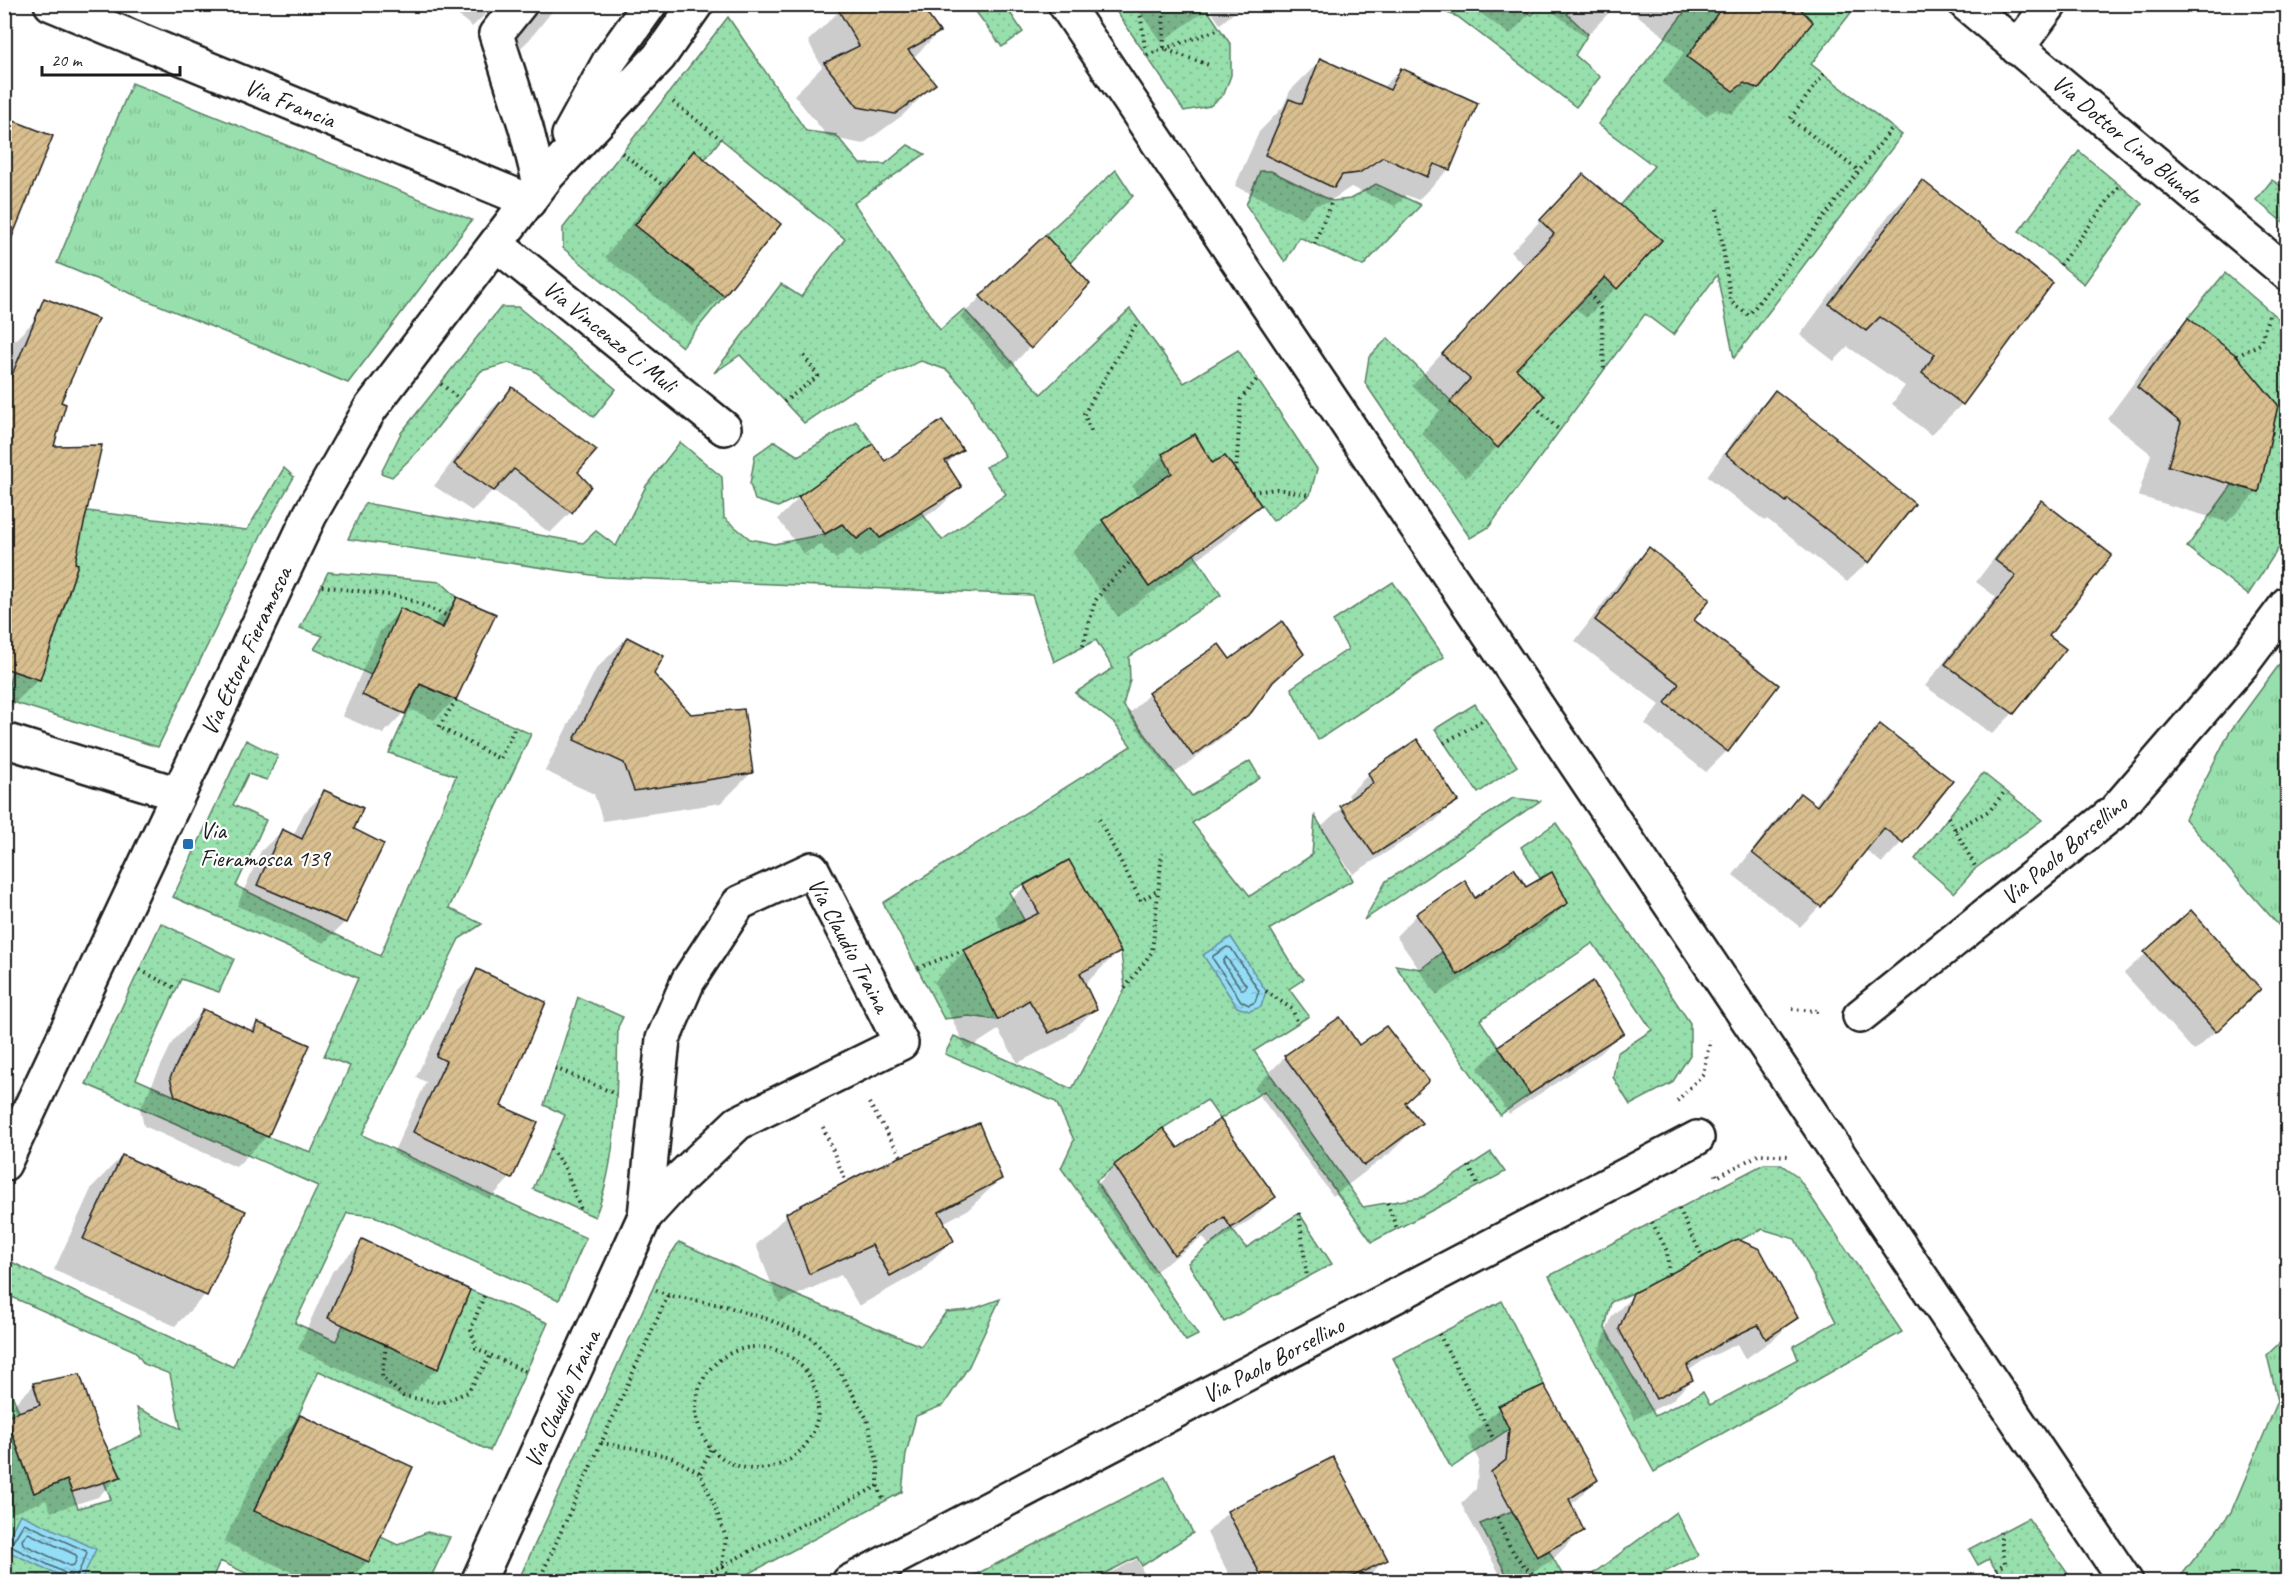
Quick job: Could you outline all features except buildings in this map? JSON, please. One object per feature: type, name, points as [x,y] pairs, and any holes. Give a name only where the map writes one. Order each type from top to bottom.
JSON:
[{"type":"street","name":"Via Francia","points":[[51,4],[539,187]]},
{"type":"street","points":[[520,4],[496,34],[526,129],[539,187]]},
{"type":"street","points":[[539,187],[610,60],[650,4]]},
{"type":"street","points":[[539,187],[659,57],[696,4]]},
{"type":"street","points":[[1065,4],[2126,1581]]},
{"type":"street","name":"Via Dottor Lino Blundo","points":[[1966,4],[2288,274]]},
{"type":"street","points":[[2017,48],[2050,4]]},
{"type":"street","name":"Via Ettore Fieramosca","points":[[4,1164],[309,515],[365,419],[539,187]]},
{"type":"street","name":"Via Vincenzo Li Muli","points":[[496,244],[724,428]]},
{"type":"street","name":"Via Paolo Borsellino","points":[[1860,1016],[2115,811],[2243,663],[2288,603]]},
{"type":"street","points":[[4,740],[178,795]]},
{"type":"street","name":"Via Claudio Traina","points":[[478,1581],[645,1216],[678,1180],[738,1123],[901,1043],[812,869],[739,903],[688,981],[663,1039],[645,1216]]},
{"type":"street","name":"Via Paolo Borsellino","points":[[849,1581],[1697,1138]]},
{"type":"path","points":[[1139,4],[1146,55],[1220,29]]},
{"type":"path","points":[[1163,4],[1164,49]]},
{"type":"path","points":[[1164,49],[1209,65]]},
{"type":"path","points":[[1824,74],[1790,119],[1859,171]]},
{"type":"path","points":[[665,96],[721,139]]},
{"type":"path","points":[[1717,209],[1731,302],[1749,315],[1892,128]]},
{"type":"path","points":[[621,153],[665,187]]},
{"type":"path","points":[[2060,265],[2120,186]]},
{"type":"path","points":[[1314,244],[1332,201]]},
{"type":"path","points":[[1589,293],[1601,309],[1604,371]]},
{"type":"path","points":[[2237,356],[2260,344],[2270,312]]},
{"type":"path","points":[[1091,431],[1084,414],[1138,321]]},
{"type":"path","points":[[784,402],[818,376],[803,354]]},
{"type":"path","points":[[1236,472],[1241,399],[1257,380]]},
{"type":"path","points":[[441,383],[459,399]]},
{"type":"path","points":[[1535,406],[1560,431]]},
{"type":"path","points":[[2272,433],[2288,439]]},
{"type":"path","points":[[1252,492],[1277,489],[1311,495]]},
{"type":"path","points":[[1083,646],[1095,602],[1107,585],[1131,561]]},
{"type":"path","points":[[321,585],[403,597],[448,616]]},
{"type":"path","points":[[456,700],[439,727],[500,759],[515,727]]},
{"type":"path","points":[[1444,743],[1485,719]]},
{"type":"path","points":[[1955,830],[1990,810],[2005,791]]},
{"type":"path","points":[[1948,817],[1976,868]]},
{"type":"path","points":[[1099,819],[1141,901],[1159,888]]},
{"type":"path","points":[[1125,988],[1152,952],[1162,853]]},
{"type":"path","points":[[918,968],[964,950]]},
{"type":"path","points":[[139,970],[177,989]]},
{"type":"path","points":[[1266,991],[1292,1009],[1298,1023]]},
{"type":"path","points":[[555,1068],[616,1094]]},
{"type":"path","points":[[869,1103],[901,1156]]},
{"type":"path","points":[[823,1127],[846,1182]]},
{"type":"path","points":[[550,1149],[564,1166],[581,1210]]},
{"type":"path","points":[[1469,1166],[1478,1186]]},
{"type":"path","points":[[1387,1203],[1398,1228]]},
{"type":"path","points":[[1679,1209],[1703,1258]]},
{"type":"path","points":[[1299,1213],[1307,1277]]},
{"type":"path","points":[[1652,1222],[1667,1251],[1669,1275]]},
{"type":"path","points":[[652,1288],[668,1295],[725,1306],[770,1320],[812,1338],[837,1367],[867,1419],[878,1465],[878,1486],[884,1502]]},
{"type":"path","points":[[541,1581],[541,1576],[668,1295]]},
{"type":"path","points":[[484,1296],[471,1329],[476,1348],[526,1372]]},
{"type":"path","points":[[1439,1334],[1494,1440]]},
{"type":"path","points":[[386,1345],[382,1377],[403,1396],[441,1403],[468,1392],[491,1355]]},
{"type":"path","points":[[749,1347],[769,1348],[790,1356],[811,1377],[819,1406],[816,1428],[807,1445],[793,1459],[762,1470],[738,1467],[719,1457],[711,1448],[700,1431],[695,1402],[706,1373],[727,1354],[749,1347]]},
{"type":"path","points":[[601,1443],[671,1457],[700,1473],[726,1538],[722,1565],[732,1581]]},
{"type":"path","points":[[700,1473],[711,1448]]},
{"type":"path","points":[[690,1581],[878,1486]]},
{"type":"path","points":[[1497,1517],[1508,1546],[1526,1569],[1543,1581]]},
{"type":"path","points":[[1996,1570],[2005,1563],[2000,1532]]},
{"type":"path","points":[[964,1581],[1051,1573],[1058,1581]]},
{"type":"green space","points":[[971,5],[1005,5],[1023,32],[1002,47]]},
{"type":"green space","points":[[1112,5],[1187,5],[1192,12],[1204,5],[1231,45],[1231,75],[1224,94],[1210,106],[1184,111]]},
{"type":"green space","points":[[1427,5],[1517,5],[1532,15],[1540,5],[1574,5],[1567,14],[1588,34],[1575,55],[1600,77],[1576,107],[1458,17]]},
{"type":"green space","points":[[1690,5],[1857,5],[1811,64],[1902,135],[1734,358],[1717,275],[1673,335],[1645,314],[1489,527],[1470,538],[1365,383],[1369,357],[1388,338],[1498,448],[1544,396],[1516,369],[1605,276],[1618,288],[1662,240],[1620,206],[1654,166],[1598,124]]},
{"type":"green space","points":[[728,17],[806,131],[836,135],[860,164],[885,164],[908,145],[925,154],[854,203],[940,330],[964,309],[1041,394],[1130,309],[1184,383],[1238,350],[1317,469],[1310,495],[1273,521],[1225,456],[1212,463],[1195,435],[1172,473],[1102,520],[1149,587],[1194,554],[1221,595],[1129,657],[1130,680],[1123,705],[1192,796],[1250,761],[1260,778],[1192,823],[1250,896],[1312,855],[1315,816],[1353,880],[1270,929],[1294,968],[1304,979],[1289,989],[1309,1016],[1254,1051],[1363,1207],[1422,1197],[1491,1152],[1505,1172],[1372,1242],[1264,1091],[1220,1119],[1207,1100],[1163,1128],[1096,1181],[1198,1335],[1186,1341],[1061,1168],[1074,1140],[1056,1102],[945,1054],[954,1036],[1072,1089],[1125,988],[1121,952],[1069,860],[1009,892],[1024,920],[964,950],[998,1020],[969,1016],[944,1019],[883,903],[1131,746],[1115,724],[1075,693],[1113,668],[1096,640],[1054,662],[1032,595],[605,577],[348,539],[365,503],[583,543],[596,531],[616,546],[646,486],[680,442],[722,477],[724,518],[750,539],[774,544],[825,534],[842,524],[857,539],[872,528],[881,538],[921,512],[942,540],[1006,494],[986,467],[1005,456],[979,415],[972,397],[947,370],[921,361],[850,392],[804,423],[740,355],[714,373],[781,284],[801,297],[845,239],[721,139],[705,159],[694,150],[635,225],[724,296],[682,347],[563,248],[563,228]]},
{"type":"green space","points":[[132,83],[472,220],[348,383],[57,263]]},
{"type":"green space","points":[[2079,151],[2142,204],[2084,284],[2019,231]]},
{"type":"green space","points":[[1116,170],[1133,196],[1070,263],[1045,235]]},
{"type":"green space","points":[[1260,171],[1271,171],[1332,201],[1350,199],[1376,184],[1421,205],[1363,266],[1299,237],[1285,262],[1246,205]]},
{"type":"green space","points":[[2272,180],[2287,190],[2287,226],[2256,200]]},
{"type":"green space","points":[[2225,273],[2287,326],[2287,535],[2248,595],[2187,547],[2232,485],[2259,492],[2278,406],[2237,356],[2188,318]]},
{"type":"green space","points":[[501,307],[518,307],[616,389],[594,417],[533,370],[509,363],[481,371],[422,447],[392,477],[381,473],[401,433]]},
{"type":"green space","points":[[856,421],[873,444],[798,497],[778,507],[755,500],[750,484],[755,455],[775,441],[798,456]]},
{"type":"green space","points":[[284,468],[294,477],[262,533],[158,747],[6,700],[12,671],[40,680],[78,564],[5,539],[87,511],[247,530]]},
{"type":"green space","points":[[328,572],[441,582],[457,597],[442,627],[400,609],[371,675],[314,649],[323,636],[300,628]]},
{"type":"green space","points":[[1393,582],[1444,657],[1318,740],[1291,688],[1348,649],[1333,621]]},
{"type":"green space","points":[[2287,654],[2287,935],[2185,819],[2229,733]]},
{"type":"green space","points":[[420,684],[531,734],[449,908],[482,924],[459,939],[362,1135],[586,1238],[559,1300],[374,1216],[347,1213],[295,1323],[336,1341],[343,1325],[438,1369],[470,1290],[548,1323],[490,1451],[319,1371],[254,1511],[381,1537],[398,1545],[427,1532],[450,1537],[429,1581],[263,1581],[220,1561],[211,1581],[5,1581],[4,1374],[19,1412],[6,1417],[34,1493],[67,1480],[78,1508],[111,1499],[104,1482],[121,1476],[109,1451],[143,1435],[137,1408],[181,1429],[170,1374],[144,1364],[135,1351],[5,1294],[5,1259],[233,1367],[318,1186],[86,1084],[161,923],[234,959],[219,992],[181,979],[136,1079],[268,1137],[311,1152],[350,1066],[324,1056],[358,978],[173,897],[246,740],[278,756],[267,780],[248,774],[233,805],[266,820],[236,886],[380,956],[456,776],[389,753]]},
{"type":"green space","points":[[1475,704],[1517,766],[1478,793],[1435,729]]},
{"type":"green space","points":[[1983,773],[2042,820],[1976,868],[1954,893],[1915,859]]},
{"type":"green space","points":[[1513,798],[1540,801],[1364,920],[1386,881]]},
{"type":"green space","points":[[1556,823],[1690,1023],[1690,1055],[1672,1083],[1630,1105],[1613,1077],[1617,1053],[1652,1030],[1593,943],[1480,1020],[1530,1094],[1500,1115],[1395,965],[1421,969],[1442,952],[1458,975],[1568,903],[1552,872],[1540,878],[1521,847]]},
{"type":"green space","points":[[578,997],[623,1017],[618,1027],[612,1148],[603,1194],[595,1217],[533,1189],[565,1115],[544,1105]]},
{"type":"green space","points":[[1764,1164],[1780,1164],[1797,1176],[1902,1332],[1654,1472],[1549,1276]],"holes":[[[1762,1229],[1795,1239],[1836,1322],[1793,1346],[1798,1359],[1710,1405],[1703,1392],[1655,1416],[1605,1328],[1611,1302]]]},
{"type":"green space","points":[[1299,1213],[1332,1264],[1224,1322],[1188,1263],[1231,1228],[1246,1248]]},
{"type":"green space","points":[[679,1242],[798,1296],[921,1346],[946,1312],[970,1310],[1000,1299],[969,1366],[944,1405],[916,1416],[906,1454],[902,1492],[735,1581],[518,1581],[662,1267]]},
{"type":"green space","points":[[1502,1301],[1544,1385],[1498,1406],[1509,1429],[1451,1468],[1393,1358]]},
{"type":"green space","points":[[2287,1336],[2287,1581],[2177,1581],[2231,1512],[2278,1401],[2267,1355]]},
{"type":"green space","points":[[1165,1477],[1193,1533],[1142,1566],[1137,1557],[1090,1581],[963,1581]]},
{"type":"green space","points":[[1512,1511],[1538,1556],[1549,1551],[1566,1581],[1510,1581],[1480,1524]]},
{"type":"green space","points":[[1676,1512],[1698,1555],[1647,1581],[1583,1581]]},
{"type":"green space","points":[[2028,1518],[2073,1581],[2003,1581],[1989,1559],[1978,1565],[1969,1549]]},
{"type":"water","points":[[1231,937],[1266,991],[1261,1007],[1249,1011],[1237,1007],[1203,955]]},
{"type":"water","points":[[20,1514],[96,1549],[81,1581],[72,1581],[5,1550],[5,1545]]},
{"type":"place","name":"Via Fieramosca 139","points":[[188,844]]}]
